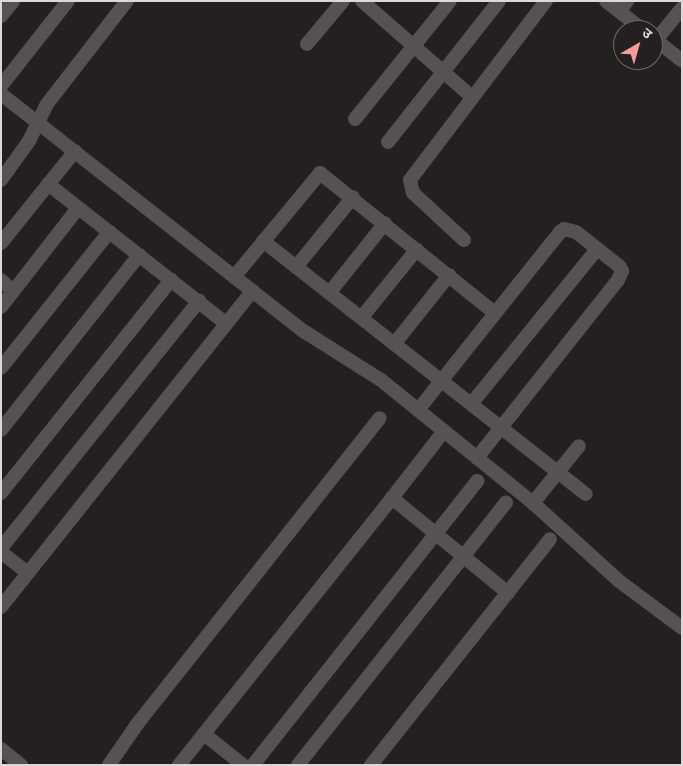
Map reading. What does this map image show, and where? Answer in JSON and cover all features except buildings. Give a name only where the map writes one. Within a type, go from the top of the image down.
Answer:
[{"type":"street","points":[[1,16],[13,1]]},
{"type":"street","points":[[68,1],[2,94],[252,291],[327,347],[381,380],[533,503],[619,581],[682,628]]},
{"type":"street","points":[[1,180],[29,141],[37,121],[61,84],[127,1]]},
{"type":"street","points":[[307,44],[343,1]]},
{"type":"street","points":[[362,1],[442,73],[472,97]]},
{"type":"street","points":[[355,119],[450,1]]},
{"type":"street","points":[[388,142],[499,1]]},
{"type":"street","points":[[464,240],[413,192],[410,180],[546,1]]},
{"type":"street","points":[[606,1],[623,6],[635,20]]},
{"type":"street","points":[[663,29],[682,8]]},
{"type":"street","points":[[663,46],[682,61]]},
{"type":"street","points":[[1,243],[75,151]]},
{"type":"street","points":[[234,277],[320,173],[353,197],[495,313]]},
{"type":"street","points":[[48,184],[225,323]]},
{"type":"street","points":[[296,267],[353,197]]},
{"type":"street","points":[[1,306],[78,208]]},
{"type":"street","points":[[330,292],[385,223]]},
{"type":"street","points":[[418,410],[564,229],[576,232],[619,266],[621,275],[477,458]]},
{"type":"street","points":[[1,368],[109,232]]},
{"type":"street","points":[[263,241],[586,494]]},
{"type":"street","points":[[362,317],[417,249]]},
{"type":"street","points":[[472,403],[597,249]]},
{"type":"street","points":[[1,430],[139,255]]},
{"type":"street","points":[[395,343],[449,275]]},
{"type":"street","points":[[1,280],[13,291]]},
{"type":"street","points":[[1,494],[171,280]]},
{"type":"street","points":[[1,607],[252,291]]},
{"type":"street","points":[[1,548],[199,301]]},
{"type":"street","points":[[109,765],[138,723],[380,418]]},
{"type":"street","points":[[179,765],[444,431]]},
{"type":"street","points":[[533,503],[579,446]]},
{"type":"street","points":[[253,765],[477,481]]},
{"type":"street","points":[[392,498],[464,555],[508,593]]},
{"type":"street","points":[[298,765],[506,503]]},
{"type":"street","points":[[371,765],[550,539]]},
{"type":"street","points":[[1,552],[28,573]]},
{"type":"street","points":[[204,734],[243,765]]},
{"type":"street","points":[[4,756],[21,765]]}]
